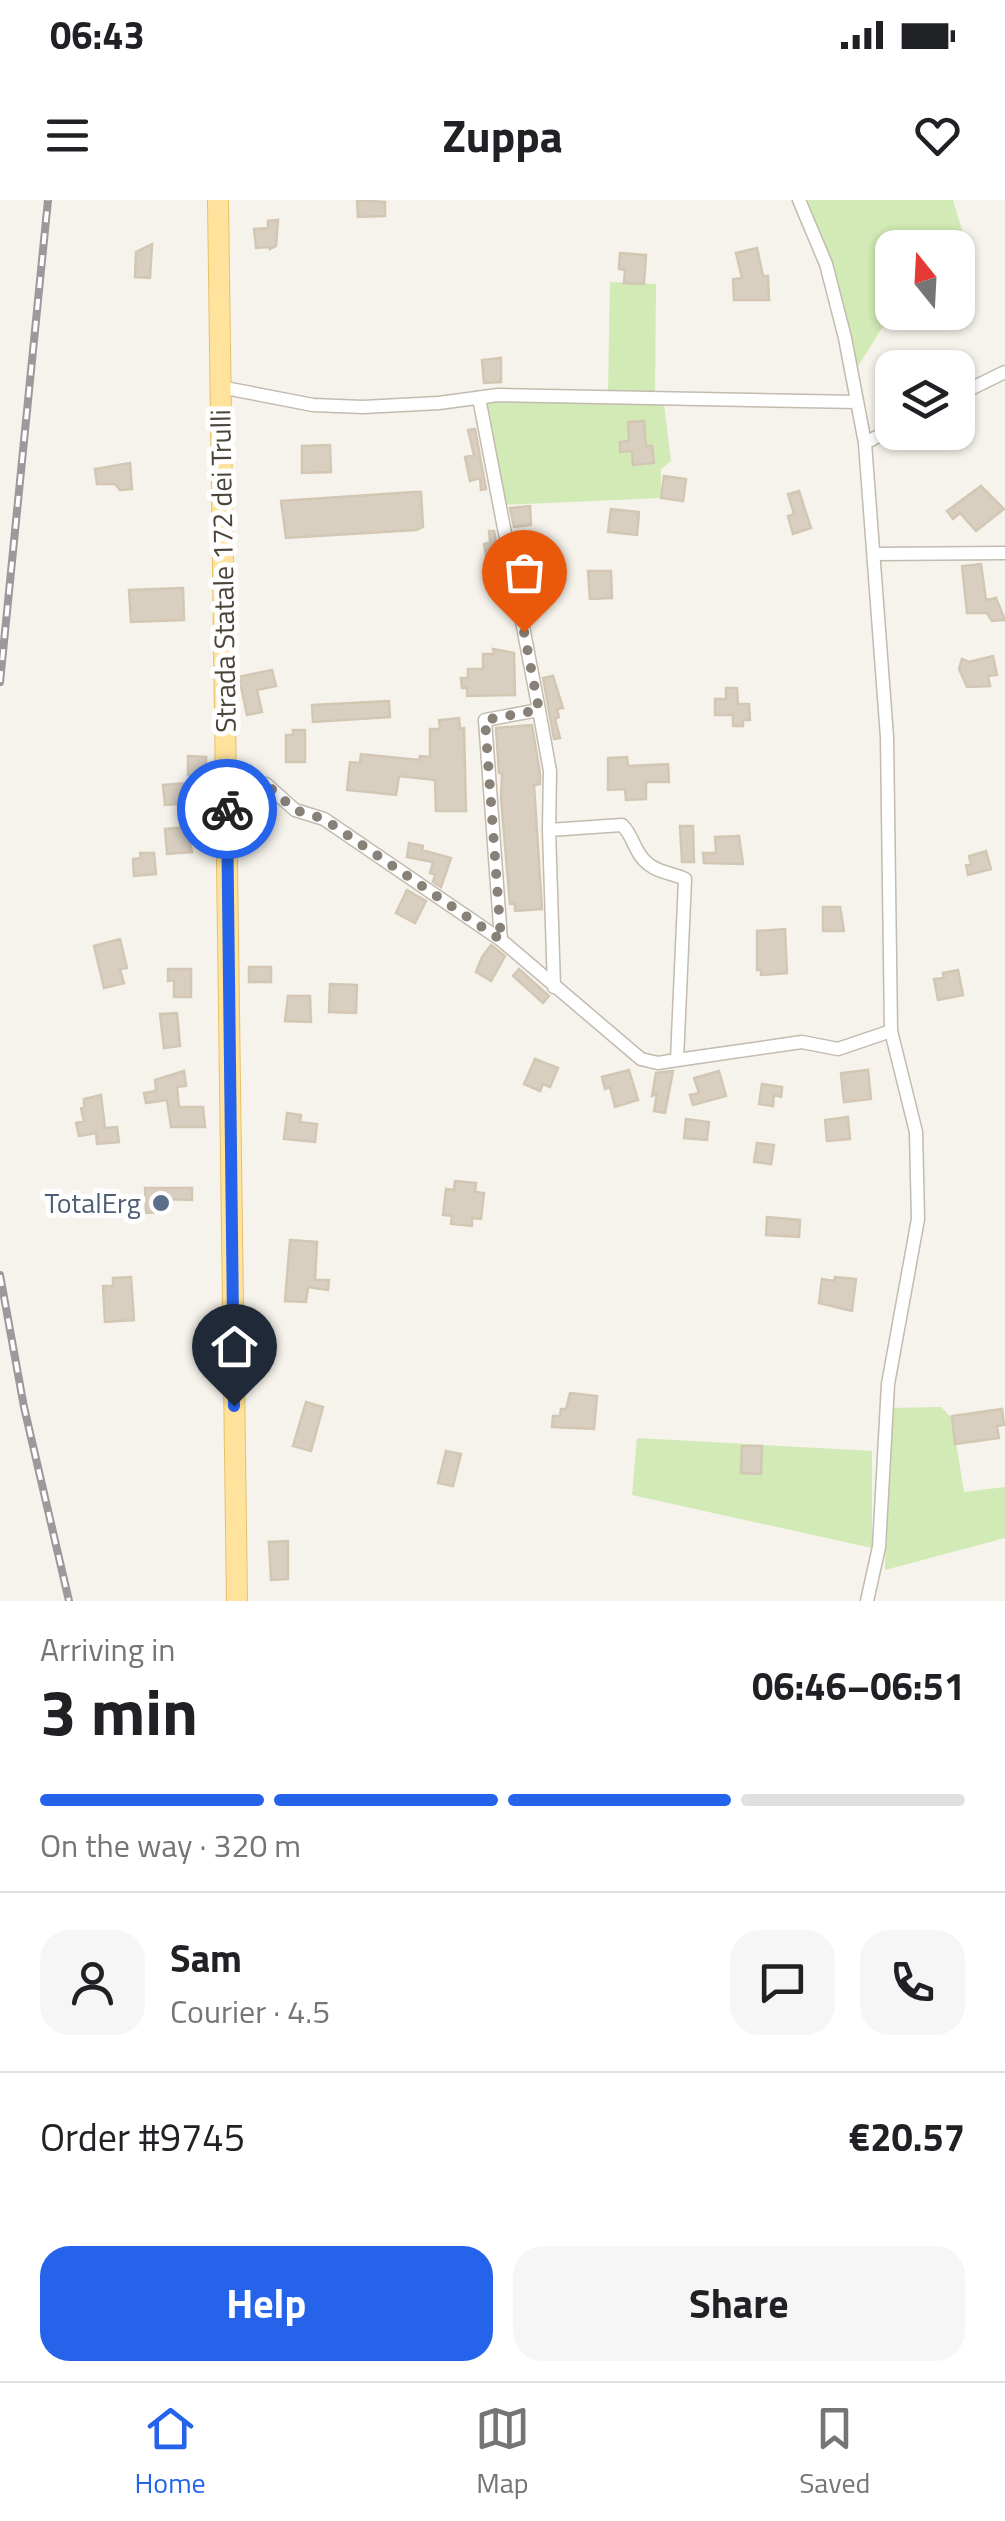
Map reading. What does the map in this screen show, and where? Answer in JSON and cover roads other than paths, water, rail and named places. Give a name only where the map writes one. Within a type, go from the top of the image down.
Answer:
[{"type":"main road","name":"Strada Statale 172 dei Trulli","points":[[218,200],[236,1601]]},
{"type":"street","points":[[800,200],[826,264],[865,443],[887,737],[891,1031],[916,1132],[918,1218],[888,1384],[879,1547],[867,1601]]},
{"type":"street","points":[[975,387],[1005,372]]},
{"type":"street","points":[[220,386],[313,405],[363,407],[498,395],[857,402]]},
{"type":"street","points":[[480,398],[550,771],[554,987]]},
{"type":"street","points":[[865,443],[875,438]]},
{"type":"street","points":[[874,554],[1005,552]]},
{"type":"street","points":[[501,940],[485,720],[539,710]]},
{"type":"street","points":[[227,784],[266,784],[295,810],[324,819],[501,940],[641,1059],[658,1063],[802,1042],[838,1049],[891,1031]]},
{"type":"street","points":[[549,830],[622,824],[645,862],[656,870],[685,879],[677,1060]]},
{"type":"railway","points":[[0,682],[48,200]]},
{"type":"railway","points":[[0,1275],[24,1407],[69,1601]]},
{"type":"place","name":"TotalErg","points":[[161,1203]]}]
